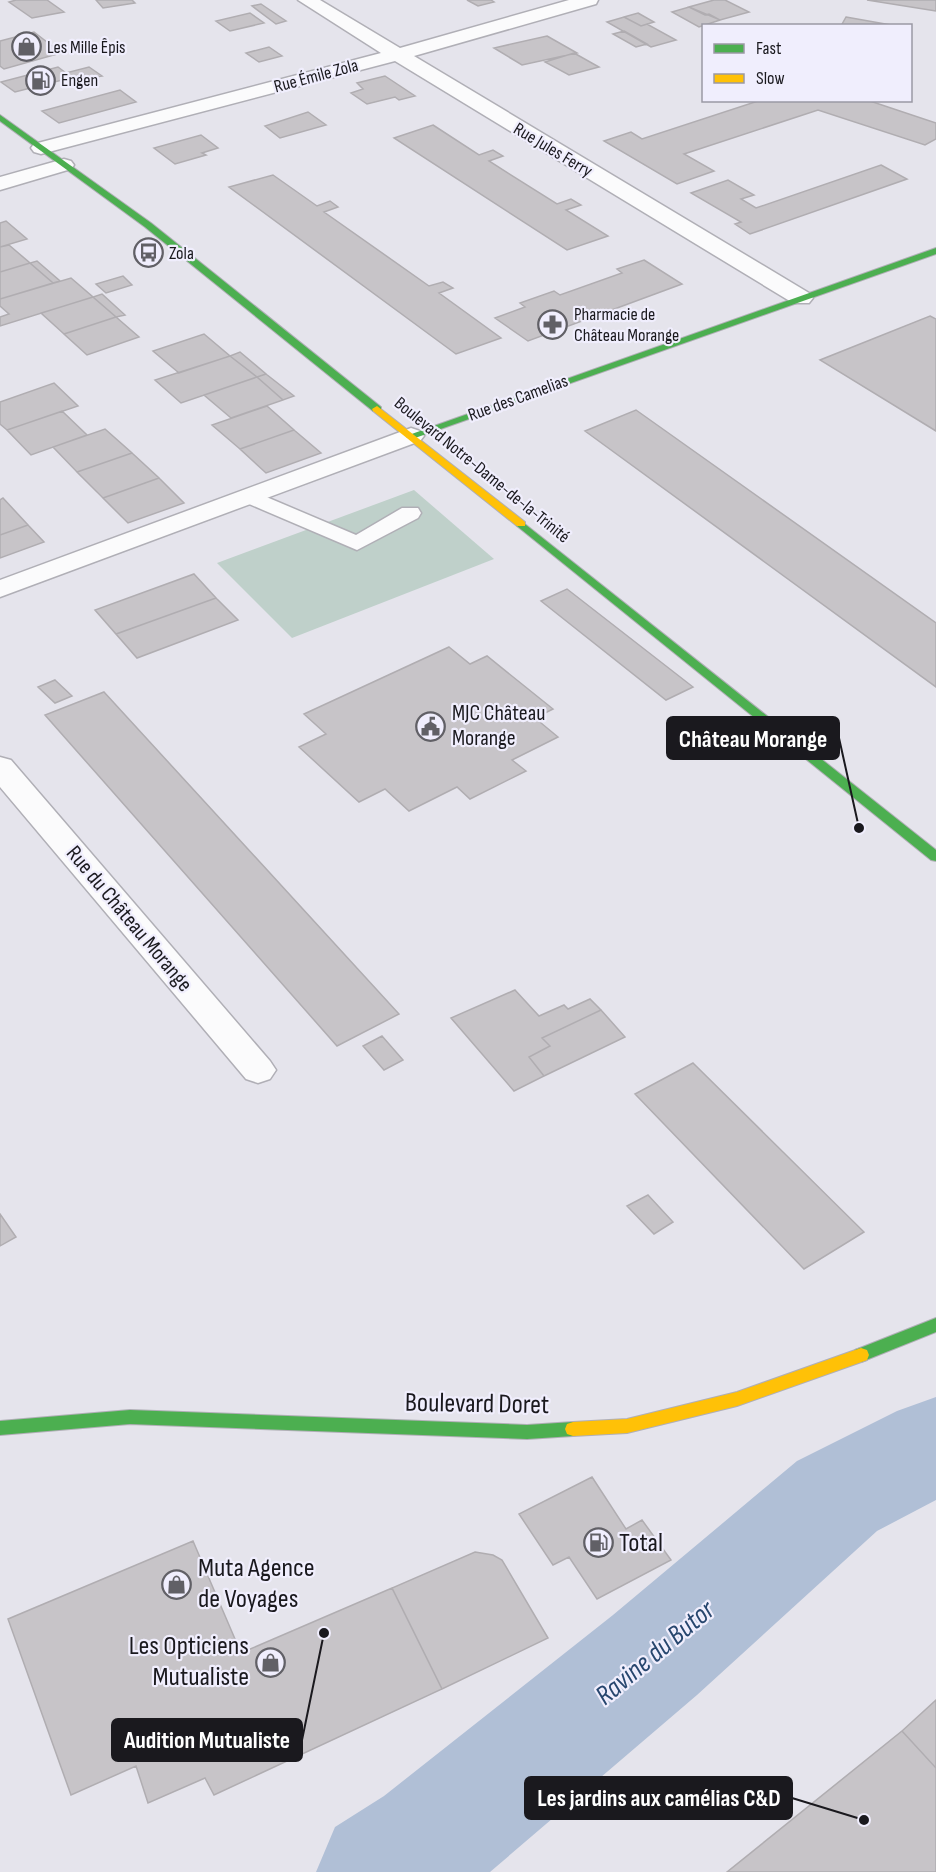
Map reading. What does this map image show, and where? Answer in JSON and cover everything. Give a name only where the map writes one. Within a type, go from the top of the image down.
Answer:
[{"type":"street","name":"Rue Jules Ferry","points":[[307,0],[801,298]]},
{"type":"street","name":"Rue Émile Zola","points":[[41,148],[396,55],[578,1]]},
{"type":"street","name":"Boulevard Notre-Dame-de-la-Trinité","points":[[0,117],[148,225],[936,857]]},
{"type":"street","points":[[0,183],[64,165]]},
{"type":"street","name":"Rue des Camelias","points":[[0,589],[411,436],[936,251]]},
{"type":"street","name":"Rue du Château Morange","points":[[0,767],[258,1071]]},
{"type":"street","name":"Boulevard Doret","points":[[0,1428],[130,1417],[527,1432],[627,1426],[737,1399],[841,1363],[936,1325]]},
{"type":"lane","points":[[250,496],[357,543],[410,513]]},
{"type":"shaded area","points":[[414,490],[494,559],[292,638],[217,563]]},
{"type":"building","points":[[47,0],[64,12],[32,18],[9,2]]},
{"type":"building","points":[[96,0],[132,0],[135,3],[103,8]]},
{"type":"building","points":[[467,0],[491,0],[494,2],[478,6]]},
{"type":"building","points":[[714,0],[725,0],[749,12],[720,20],[689,7]]},
{"type":"building","points":[[867,0],[936,0],[936,11]]},
{"type":"building","points":[[261,4],[286,21],[276,24],[252,6]]},
{"type":"building","points":[[689,7],[720,20],[702,24],[699,27],[672,12]]},
{"type":"building","points":[[250,13],[264,23],[230,31],[216,21]]},
{"type":"building","points":[[638,13],[654,22],[641,26],[624,17]]},
{"type":"building","points":[[624,17],[641,26],[647,24],[676,40],[651,47],[607,22]]},
{"type":"building","points":[[846,17],[885,24],[842,24]]},
{"type":"building","points":[[624,31],[647,44],[636,47],[613,34]]},
{"type":"building","name":"Les Mille Êpis","points":[[34,32],[61,53],[4,69],[0,66],[0,41]]},
{"type":"building","points":[[547,36],[577,53],[522,65],[494,48]]},
{"type":"building","points":[[269,47],[282,56],[259,62],[246,53]]},
{"type":"building","points":[[574,53],[599,67],[569,75],[545,62]]},
{"type":"building","points":[[58,67],[66,73],[89,67],[102,76],[83,79],[74,77],[15,92],[1,82]]},
{"type":"building","points":[[385,76],[415,96],[399,100],[395,97],[367,104],[351,93],[363,89],[357,83]]},
{"type":"building","points":[[120,90],[136,102],[59,123],[42,111]]},
{"type":"building","points":[[755,102],[873,102],[936,123],[936,139],[925,145],[818,110],[684,154],[714,171],[677,184],[604,141],[631,132],[642,139]]},
{"type":"building","points":[[308,112],[326,125],[280,138],[265,126]]},
{"type":"building","points":[[433,125],[479,155],[493,150],[503,156],[489,161],[557,204],[571,199],[581,205],[566,210],[608,236],[567,250],[394,138]]},
{"type":"building","points":[[201,135],[218,148],[202,153],[206,155],[175,164],[154,148]]},
{"type":"building","points":[[881,165],[907,179],[750,234],[735,224],[741,222],[691,193],[728,180],[754,195],[741,199],[756,208]]},
{"type":"building","points":[[273,175],[317,206],[330,201],[338,207],[324,212],[429,286],[443,282],[453,288],[439,293],[501,338],[456,354],[229,187]]},
{"type":"building","points":[[6,221],[27,239],[0,247],[0,223]]},
{"type":"building","points":[[9,245],[30,263],[0,272],[0,247]]},
{"type":"building","points":[[644,260],[682,284],[528,341],[495,318],[525,307],[520,303],[554,291],[560,295],[622,273],[617,269]]},
{"type":"building","points":[[37,261],[60,281],[53,283],[30,263]]},
{"type":"building","points":[[30,263],[53,283],[0,299],[0,272]]},
{"type":"building","points":[[123,276],[132,285],[106,293],[96,284]]},
{"type":"building","points":[[71,278],[93,297],[0,326],[0,317],[9,314],[0,306],[0,299]]},
{"type":"building","points":[[102,294],[125,315],[116,317],[93,297]]},
{"type":"building","points":[[93,297],[116,317],[64,334],[41,313]]},
{"type":"building","points":[[930,316],[936,319],[936,431],[820,360]]},
{"type":"building","points":[[116,317],[139,337],[87,355],[64,334]]},
{"type":"building","points":[[204,334],[230,356],[179,373],[153,351]]},
{"type":"building","points":[[240,352],[266,374],[257,377],[230,356]]},
{"type":"building","points":[[230,356],[257,377],[181,403],[155,380]]},
{"type":"building","points":[[266,374],[294,396],[283,400],[257,377]]},
{"type":"building","points":[[257,377],[283,400],[231,418],[204,395]]},
{"type":"building","points":[[54,383],[78,406],[7,430],[0,424],[0,402]]},
{"type":"building","points":[[267,406],[294,430],[240,449],[212,425]]},
{"type":"building","points":[[636,410],[936,623],[936,687],[585,431]]},
{"type":"building","points":[[62,411],[87,435],[31,455],[7,430]]},
{"type":"building","points":[[105,429],[132,453],[77,472],[53,447]]},
{"type":"building","points":[[294,430],[321,453],[266,473],[240,449]]},
{"type":"building","points":[[132,453],[159,478],[103,498],[77,472]]},
{"type":"building","points":[[159,478],[184,503],[128,523],[103,498]]},
{"type":"building","points":[[3,498],[28,525],[0,535],[0,500]]},
{"type":"building","points":[[28,525],[44,542],[0,558],[0,535]]},
{"type":"building","points":[[194,574],[216,598],[116,634],[95,610]]},
{"type":"building","points":[[567,589],[693,687],[666,700],[541,601]]},
{"type":"building","points":[[216,598],[238,620],[137,658],[116,634]]},
{"type":"building","name":"MJC Château Morange","points":[[449,647],[470,664],[487,656],[553,709],[535,718],[558,737],[512,760],[526,771],[470,799],[457,787],[409,811],[385,789],[359,802],[299,747],[326,734],[304,714]]},
{"type":"building","points":[[55,680],[72,696],[55,703],[38,687]]},
{"type":"building","points":[[104,692],[399,1014],[337,1046],[45,715]]},
{"type":"building","points":[[515,990],[539,1016],[564,1005],[568,1009],[590,999],[601,1010],[542,1038],[550,1046],[529,1057],[544,1076],[514,1091],[451,1018]]},
{"type":"building","points":[[601,1010],[625,1037],[544,1076],[529,1057],[550,1046],[542,1038]]},
{"type":"building","points":[[382,1036],[403,1060],[384,1070],[363,1046]]},
{"type":"building","points":[[693,1063],[864,1232],[804,1269],[635,1094]]},
{"type":"building","points":[[648,1195],[673,1222],[654,1234],[627,1206]]},
{"type":"building","points":[[0,1214],[16,1237],[0,1246]]},
{"type":"building","name":"Total","points":[[592,1477],[626,1529],[642,1520],[671,1560],[597,1599],[569,1557],[553,1565],[519,1514]]},
{"type":"building","points":[[193,1541],[241,1653],[392,1588],[442,1689],[214,1795],[205,1778],[148,1803],[136,1766],[71,1795],[8,1619]]},
{"type":"building","points":[[475,1552],[493,1555],[502,1560],[548,1638],[442,1689],[392,1588]]},
{"type":"building","points":[[936,1700],[936,1768],[902,1731]]},
{"type":"building","points":[[902,1731],[936,1768],[936,1872],[727,1872]]},
{"type":"waterway","name":"Ravine du Butor","points":[[380,1872],[429,1841],[655,1655],[837,1496],[936,1445]]},
{"type":"traffic: fast","points":[[0,117],[148,225],[377,409]]},
{"type":"traffic: fast","points":[[411,436],[936,251]]},
{"type":"traffic: fast","points":[[521,524],[936,857]]},
{"type":"traffic: fast","points":[[861,1355],[936,1325]]},
{"type":"traffic: fast","points":[[0,1428],[130,1417],[527,1432],[573,1429]]},
{"type":"traffic: slow","points":[[377,409],[521,524]]},
{"type":"traffic: slow","points":[[573,1429],[627,1426],[737,1399],[861,1355]]},
{"type":"place","name":"Les Mille Êpis","points":[[26,47]]},
{"type":"place","name":"Engen","points":[[40,80]]},
{"type":"place","name":"Zola","points":[[148,253]]},
{"type":"place","name":"Pharmacie de Château Morange","points":[[553,324]]},
{"type":"place","name":"MJC Château Morange","points":[[431,726]]},
{"type":"place","name":"Château Morange","points":[[859,828]]},
{"type":"place","name":"Total","points":[[598,1543]]},
{"type":"place","name":"Muta Agence de Voyages","points":[[177,1584]]},
{"type":"place","name":"Audition Mutualiste","points":[[324,1633]]},
{"type":"place","name":"Les Opticiens Mutualiste","points":[[270,1662]]},
{"type":"place","name":"Les jardins aux camélias C&D","points":[[864,1820]]}]
